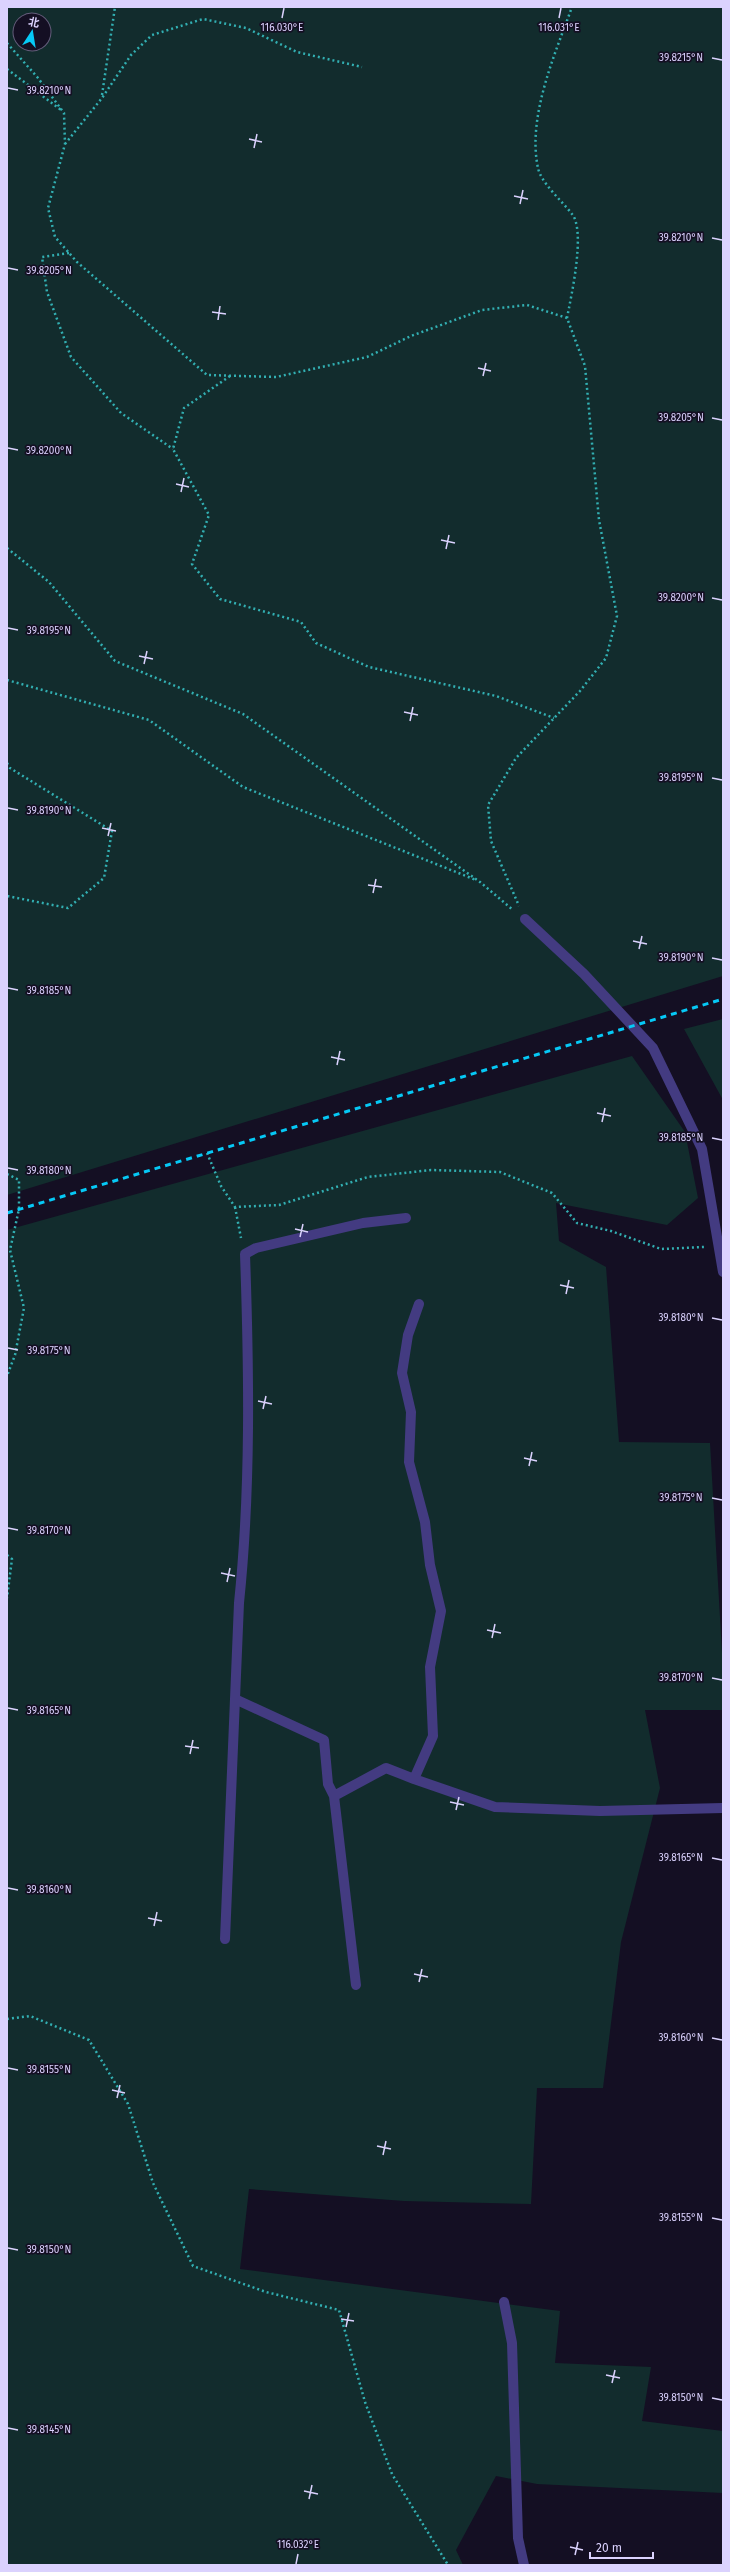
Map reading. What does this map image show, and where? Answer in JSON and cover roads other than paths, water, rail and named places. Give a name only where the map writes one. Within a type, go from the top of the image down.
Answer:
[{"type":"street","points":[[525,919],[584,974],[653,1048],[702,1149],[721,1247],[723,1272]]},
{"type":"street","points":[[225,1939],[235,1699],[245,1527],[248,1348],[245,1254],[256,1248],[363,1223],[406,1218]]},
{"type":"street","points":[[414,1779],[433,1736],[430,1667],[441,1611],[430,1565],[425,1522],[409,1462],[411,1412],[402,1373],[408,1335],[418,1304]]},
{"type":"street","points":[[235,1699],[324,1740],[328,1784],[334,1796],[356,1985]]},
{"type":"street","points":[[334,1796],[386,1768],[495,1807],[600,1811],[723,1808]]},
{"type":"street","points":[[504,2302],[512,2344],[518,2538],[524,2565]]},
{"type":"railway","points":[[7,1213],[723,999]]}]
